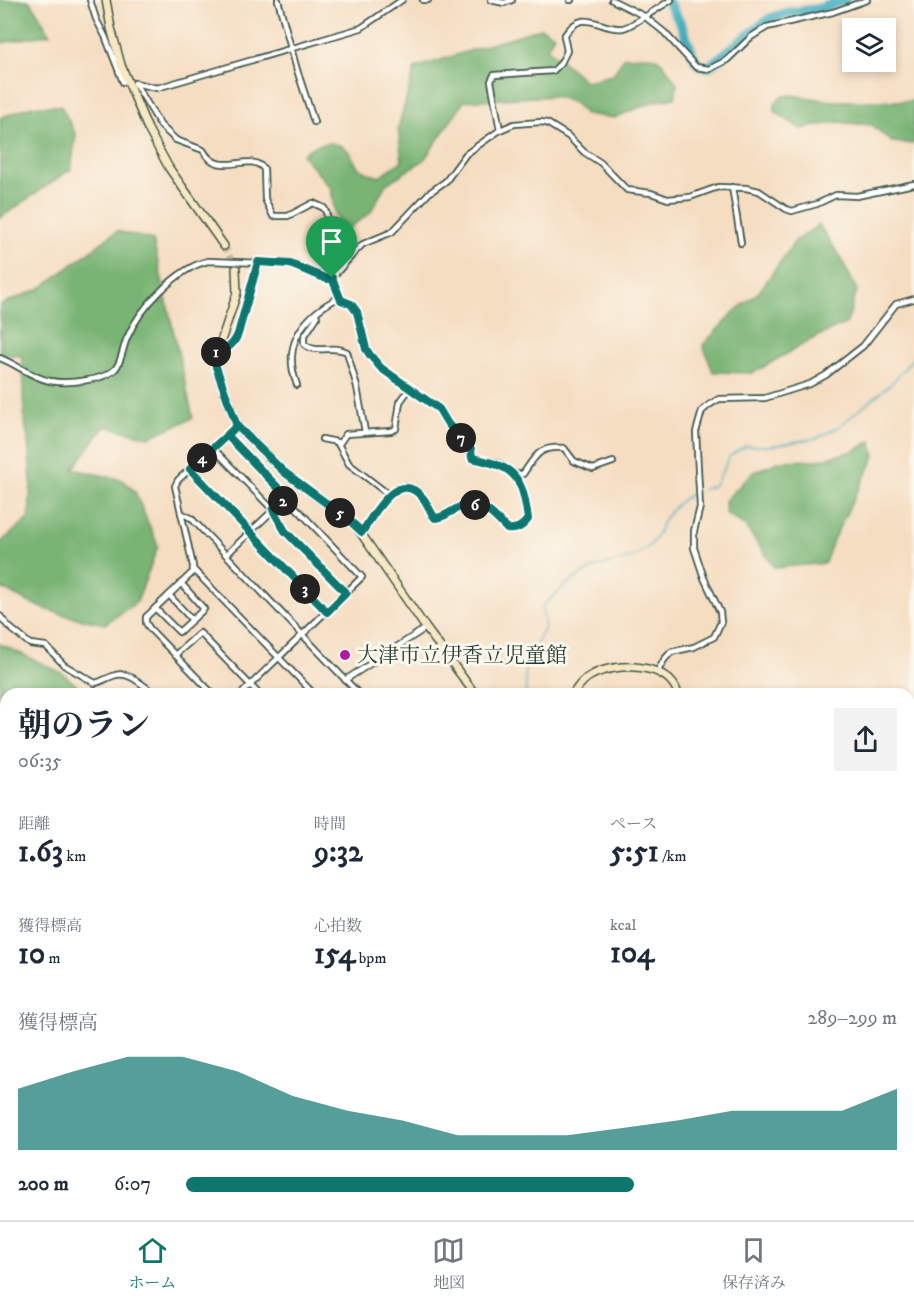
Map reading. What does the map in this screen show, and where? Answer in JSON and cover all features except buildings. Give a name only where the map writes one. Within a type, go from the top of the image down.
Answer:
[{"type":"street","points":[[90,0],[96,19],[129,83],[161,126],[176,140],[203,150],[213,163],[254,162],[261,165],[264,169],[265,199],[273,216],[288,216],[313,203],[321,205],[327,211],[320,252],[341,300],[351,304],[357,312],[366,349],[381,368],[439,409],[448,424],[471,449],[472,458],[498,463],[515,474],[524,474],[537,454],[549,447],[564,448],[574,461],[593,470],[613,462]]},
{"type":"street","points":[[106,0],[116,46],[148,129],[161,154],[224,246]]},
{"type":"street","points":[[278,0],[314,122]]},
{"type":"street","points":[[129,83],[157,88],[291,50],[361,28],[402,0]]},
{"type":"street","points":[[491,0],[504,3],[512,0]]},
{"type":"street","points":[[612,0],[644,16],[664,32],[696,67],[709,69],[719,66],[751,37],[767,27],[833,12],[867,0]]},
{"type":"street","points":[[500,130],[491,81],[495,75],[553,71],[561,63],[567,51],[564,36],[569,28],[579,22],[596,21],[624,28],[671,0]]},
{"type":"street","points":[[0,358],[12,363],[27,374],[48,381],[74,382],[111,372],[117,366],[127,338],[138,318],[169,284],[197,263],[208,261],[290,264],[327,279],[332,278],[363,244],[392,232],[429,193],[446,181],[466,154],[500,130],[514,124],[541,122],[555,127],[577,143],[584,152],[601,163],[627,190],[677,199],[718,187],[732,187],[759,191],[792,211],[817,204],[836,195],[857,196],[914,184]]},
{"type":"street","points":[[732,187],[741,243]]},
{"type":"street","points":[[216,352],[234,344],[258,262]]},
{"type":"street","points":[[236,269],[237,293],[216,352],[216,367],[237,426],[284,472],[362,532],[426,628],[471,688]]},
{"type":"street","points":[[297,385],[292,374],[292,351],[295,338],[300,328],[328,303],[340,297]]},
{"type":"street","points":[[659,669],[671,652],[694,647],[714,637],[720,622],[720,612],[704,578],[694,548],[694,531],[700,507],[696,432],[702,411],[719,399],[765,398],[810,384],[826,375],[863,346],[896,304],[914,299]]},
{"type":"street","points":[[316,314],[317,317],[304,338],[304,344],[314,349],[342,349],[347,352],[357,387],[365,432]]},
{"type":"street","points":[[339,444],[346,434],[396,429],[400,402],[411,388]]},
{"type":"street","points":[[237,426],[178,480],[175,486],[193,569],[308,688]]},
{"type":"street","points":[[227,435],[362,577],[248,688]]},
{"type":"street","points":[[322,439],[339,444],[349,464],[388,494]]},
{"type":"street","points":[[213,448],[273,510],[285,531],[346,593]]},
{"type":"street","points":[[190,469],[327,612]]},
{"type":"street","points":[[362,532],[388,494],[405,488],[414,490],[423,497],[435,518],[441,518],[459,507],[471,504],[482,506],[493,513],[507,529],[514,530],[528,519],[522,491],[515,474]]},
{"type":"street","points":[[226,555],[287,497]]},
{"type":"street","points":[[181,513],[191,518],[353,688]]},
{"type":"street","points":[[193,569],[193,572],[146,617],[146,622],[207,688]]},
{"type":"street","points":[[155,608],[179,632],[204,609],[181,584]]},
{"type":"street","points":[[169,595],[192,620]]},
{"type":"street","points":[[0,616],[8,626],[30,644],[46,646],[64,665],[86,680],[95,684],[115,674],[124,674],[147,688]]},
{"type":"street","points":[[345,680],[426,628]]},
{"type":"street","points":[[175,656],[200,633],[252,688]]},
{"type":"street","points":[[577,688],[581,682],[598,672],[636,668],[647,668],[664,675],[675,688]]},
{"type":"green space","points":[[0,0],[28,0],[50,34],[0,43]]},
{"type":"green space","points":[[541,28],[554,35],[547,48],[585,81],[613,75],[624,57],[651,56],[656,58],[661,61],[677,84],[675,98],[655,101],[614,118],[585,114],[574,103],[555,96],[464,101],[424,160],[386,184],[370,213],[345,231],[335,214],[331,188],[302,155],[312,147],[319,145],[339,145],[350,153],[359,168],[378,177],[402,161],[398,128],[415,68]]},
{"type":"green space","points":[[792,95],[831,101],[914,101],[914,144],[892,142],[872,125],[837,122],[801,129],[774,111],[775,104],[780,97]]},
{"type":"green space","points":[[31,106],[61,106],[76,135],[71,169],[0,218],[0,118]]},
{"type":"green space","points":[[819,225],[839,255],[857,290],[847,323],[814,338],[753,373],[713,372],[703,345],[735,311],[759,292],[796,240]]},
{"type":"green space","points":[[117,231],[153,240],[193,418],[149,437],[105,426],[73,469],[123,480],[135,492],[158,546],[137,602],[105,624],[51,611],[0,587],[0,543],[29,518],[31,482],[24,418],[22,356],[0,354],[0,305],[41,288]]},
{"type":"green space","points":[[871,441],[875,456],[833,540],[825,563],[775,568],[745,526],[726,513],[725,501],[752,473],[780,461],[818,460],[854,451]]},
{"type":"green space","points":[[0,644],[62,673],[80,688],[0,688]]},
{"type":"waterway","points":[[667,0],[681,24],[696,62],[708,67],[769,19],[786,13],[818,9],[845,0]]},
{"type":"waterway","points":[[702,490],[715,485],[730,456],[746,446],[769,446],[817,438],[837,428],[892,383],[914,357]]},
{"type":"waterway","points":[[526,688],[525,667],[545,628],[542,607],[566,585],[587,571],[628,559],[646,549],[654,540],[669,513],[682,500],[697,491]]},
{"type":"tunnel","points":[[224,246],[236,269]]},
{"type":"place","name":"大津市立伊香立児童館","points":[[345,655]]},
{"type":"route","points":[[332,278],[327,279],[290,264],[258,262],[234,344],[216,352],[215,359],[237,426],[227,435],[237,444],[287,497],[273,510],[285,531],[346,593],[327,612],[190,469],[237,426],[284,472],[362,532],[388,494],[405,488],[414,490],[423,497],[435,518],[441,518],[459,507],[471,504],[482,506],[493,513],[507,529],[514,530],[528,519],[522,491],[515,474],[498,463],[472,458],[471,449],[448,424],[439,409],[381,368],[370,355],[366,349],[357,312],[351,304],[341,300],[332,278]]}]
